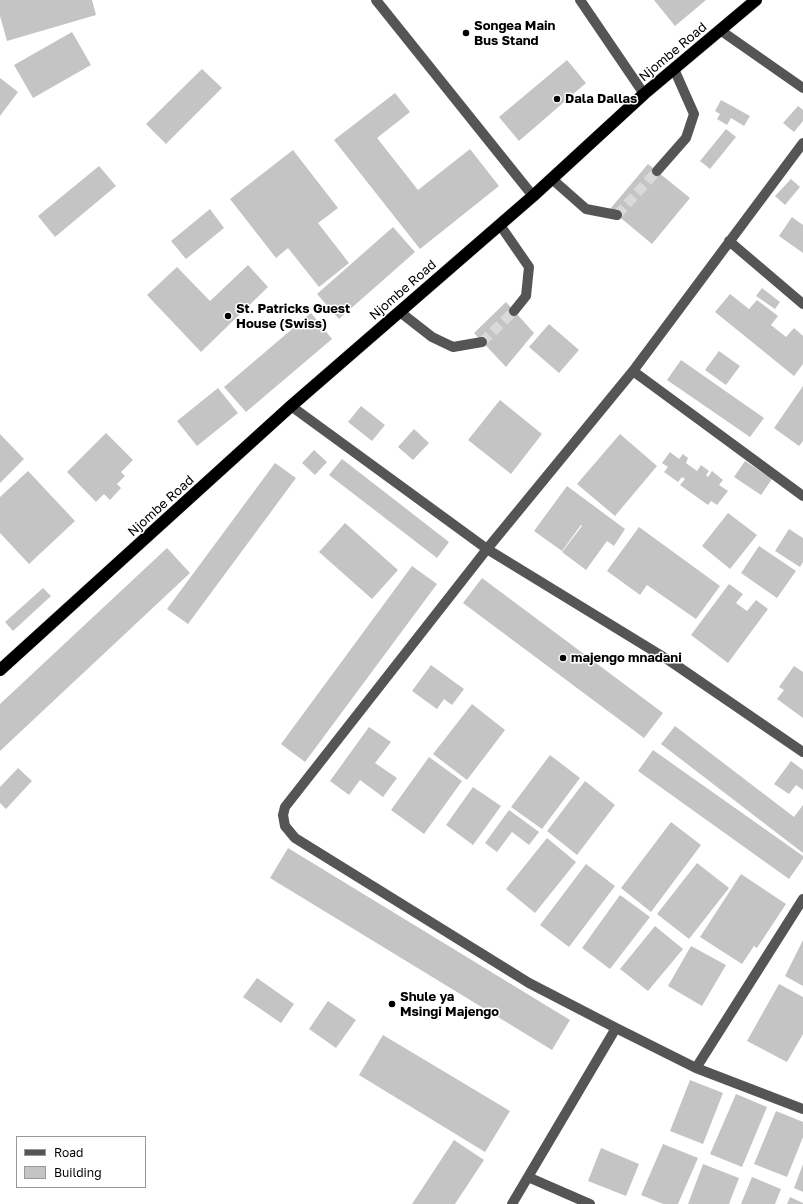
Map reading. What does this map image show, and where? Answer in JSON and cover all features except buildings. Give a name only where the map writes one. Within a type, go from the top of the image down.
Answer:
[{"type":"highway","name":"Njombe Road","points":[[0,670],[291,406],[533,196],[644,94],[756,0]]},
{"type":"street","points":[[376,0],[533,196]]},
{"type":"street","points":[[580,0],[644,94]]},
{"type":"street","points":[[720,30],[803,88]]},
{"type":"street","points":[[657,172],[686,138],[694,114],[674,69]]},
{"type":"street","points":[[803,143],[632,371],[487,549],[285,807],[282,815],[285,826],[296,838],[529,983],[696,1068],[803,1109]]},
{"type":"street","points":[[552,179],[586,208],[616,215]]},
{"type":"street","points":[[500,225],[529,267],[526,296],[514,311]]},
{"type":"street","points":[[729,241],[803,304]]},
{"type":"street","points":[[400,312],[432,337],[453,346],[482,342]]},
{"type":"street","points":[[632,371],[803,496]]},
{"type":"street","points":[[291,406],[487,549],[670,661],[803,752]]},
{"type":"street","points":[[696,1068],[803,899]]},
{"type":"street","points":[[512,1204],[616,1028]]},
{"type":"street","points":[[528,1178],[590,1204]]},
{"type":"tunnel","points":[[617,215],[657,171]]},
{"type":"tunnel","points":[[482,342],[514,311]]},
{"type":"place","name":"Songea Main Bus Stand","points":[[466,33]]},
{"type":"place","name":"Dala Dallas","points":[[557,99]]},
{"type":"place","name":"St. Patricks Guest House (Swiss)","points":[[228,316]]},
{"type":"place","name":"majengo mnadani","points":[[563,658]]},
{"type":"place","name":"Shule ya Msingi Majengo","points":[[392,1004]]}]
